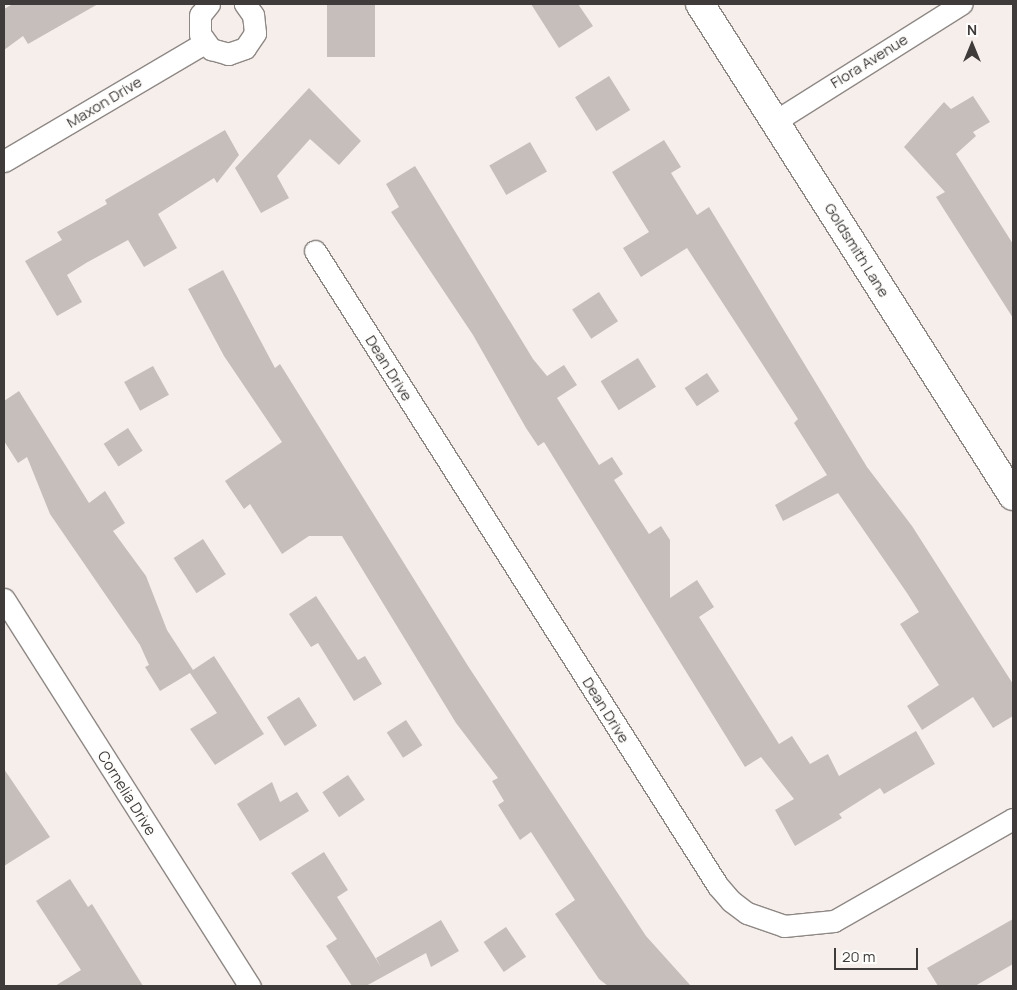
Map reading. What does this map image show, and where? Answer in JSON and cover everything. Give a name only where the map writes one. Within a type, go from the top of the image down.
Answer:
[{"type":"street","points":[[209,4],[198,25],[204,43],[228,54],[245,48],[256,23],[245,4]]},
{"type":"street","name":"Goldsmith Lane","points":[[700,4],[777,120],[1013,496]]},
{"type":"street","name":"Flora Avenue","points":[[777,120],[961,4]]},
{"type":"street","name":"Maxon Drive","points":[[4,161],[204,43]]},
{"type":"street","name":"Dean Drive","points":[[314,250],[712,878],[731,901],[756,917],[784,926],[834,922],[1013,819]]},
{"type":"street","name":"Cornelia Drive","points":[[4,599],[250,986]]},
{"type":"building","points":[[13,4],[98,4],[28,44],[23,36],[4,50],[4,9]]},
{"type":"building","points":[[327,4],[375,4],[375,57],[327,57]]},
{"type":"building","points":[[531,4],[578,4],[593,26],[559,48]]},
{"type":"building","points":[[609,76],[630,110],[596,131],[575,97]]},
{"type":"building","points":[[309,88],[361,141],[339,165],[310,139],[277,176],[289,198],[261,213],[235,168]]},
{"type":"building","points":[[973,96],[990,122],[973,132],[976,136],[956,154],[1013,244],[1013,318],[936,197],[945,192],[904,147],[944,102],[951,109]]},
{"type":"building","points":[[225,130],[239,155],[217,183],[214,178],[158,214],[177,248],[144,267],[128,240],[86,263],[67,275],[82,302],[57,316],[25,261],[62,240],[57,232],[107,204],[105,200]]},
{"type":"building","points":[[664,140],[681,167],[671,173],[697,215],[709,207],[867,467],[912,526],[1013,684],[1013,716],[993,728],[973,697],[922,730],[907,706],[939,685],[900,624],[919,612],[838,493],[783,521],[775,505],[827,475],[794,423],[798,419],[687,248],[641,277],[623,248],[649,232],[612,172]]},
{"type":"building","points":[[530,142],[547,171],[506,195],[489,166]]},
{"type":"building","points":[[415,166],[533,359],[547,376],[564,365],[577,385],[557,398],[599,465],[612,457],[623,474],[614,480],[649,534],[661,526],[670,540],[670,598],[697,580],[714,607],[699,617],[779,744],[792,736],[810,764],[828,754],[839,776],[916,731],[935,764],[884,794],[880,788],[839,814],[842,818],[795,846],[775,810],[794,799],[761,757],[745,767],[544,442],[538,446],[526,428],[473,335],[391,212],[399,207],[386,184]]},
{"type":"building","points":[[223,270],[275,368],[280,364],[468,666],[646,936],[691,986],[608,986],[599,979],[555,914],[575,900],[531,832],[520,840],[498,805],[504,801],[492,781],[498,778],[456,723],[342,536],[309,536],[282,554],[250,504],[244,509],[225,481],[282,442],[224,356],[188,289]]},
{"type":"building","points":[[599,292],[618,321],[591,339],[572,309]]},
{"type":"building","points":[[638,358],[656,387],[619,410],[601,381]]},
{"type":"building","points":[[153,366],[169,395],[140,411],[124,382]]},
{"type":"building","points":[[707,373],[719,391],[697,406],[685,388]]},
{"type":"building","points":[[19,391],[89,503],[105,491],[125,523],[113,531],[146,576],[167,630],[193,670],[214,656],[264,734],[215,765],[190,729],[217,713],[190,673],[160,691],[145,667],[149,665],[140,645],[50,514],[27,457],[18,463],[4,441],[4,401]]},
{"type":"building","points":[[128,428],[143,451],[118,466],[104,444]]},
{"type":"building","points":[[203,539],[226,574],[197,593],[174,558]]},
{"type":"building","points":[[316,596],[358,660],[365,656],[382,684],[354,701],[318,643],[311,647],[289,614]]},
{"type":"building","points":[[299,697],[317,726],[285,746],[267,717]]},
{"type":"building","points":[[406,720],[422,745],[403,758],[387,733]]},
{"type":"building","points":[[4,769],[50,837],[4,866]]},
{"type":"building","points":[[348,775],[365,800],[339,817],[322,792]]},
{"type":"building","points":[[272,782],[280,802],[297,792],[309,811],[260,841],[237,804]]},
{"type":"building","points":[[324,852],[348,890],[337,897],[381,967],[376,958],[441,920],[459,951],[431,967],[426,953],[366,986],[352,986],[326,946],[337,939],[291,873]]},
{"type":"building","points":[[70,879],[88,907],[92,904],[143,986],[55,986],[81,970],[36,901]]},
{"type":"building","points":[[1013,919],[1013,964],[975,986],[938,986],[927,968]]},
{"type":"building","points":[[506,927],[526,957],[504,972],[484,942]]}]
